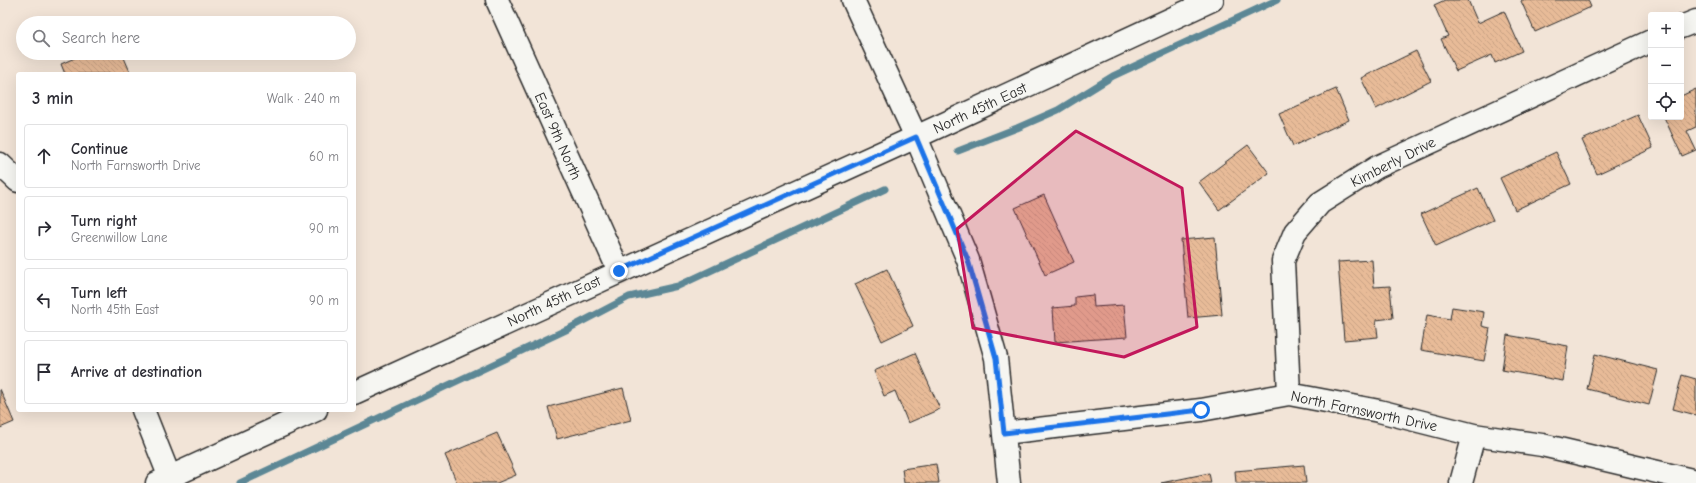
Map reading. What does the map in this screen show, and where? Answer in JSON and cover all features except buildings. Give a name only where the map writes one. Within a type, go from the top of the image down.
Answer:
[{"type":"street","name":"East 9th North","points":[[497,0],[619,271]]},
{"type":"street","points":[[853,0],[916,137],[968,260],[996,358],[1009,483]]},
{"type":"street","name":"North 45th East","points":[[356,392],[916,137],[1212,0]]},
{"type":"street","points":[[1684,27],[1696,21]]},
{"type":"street","name":"Kimberly Drive","points":[[1289,394],[1283,261],[1296,232],[1320,203],[1377,166],[1648,41]]},
{"type":"street","points":[[0,164],[16,179]]},
{"type":"street","name":"North Farnsworth Drive","points":[[1004,433],[1201,410],[1289,394],[1379,411],[1474,435],[1542,445],[1696,481]]},
{"type":"street","points":[[145,412],[166,481],[312,412]]},
{"type":"street","points":[[1461,483],[1474,435]]},
{"type":"highlighted area","points":[[1076,131],[1182,188],[1197,327],[1124,357],[973,328],[957,229]]},
{"type":"waterway","points":[[958,151],[1058,110],[1113,76],[1277,0]]},
{"type":"waterway","points":[[240,483],[568,329],[629,297],[678,286],[885,189]]},
{"type":"route","points":[[619,271],[916,137],[968,260],[996,358],[1004,433],[1201,410]]}]
